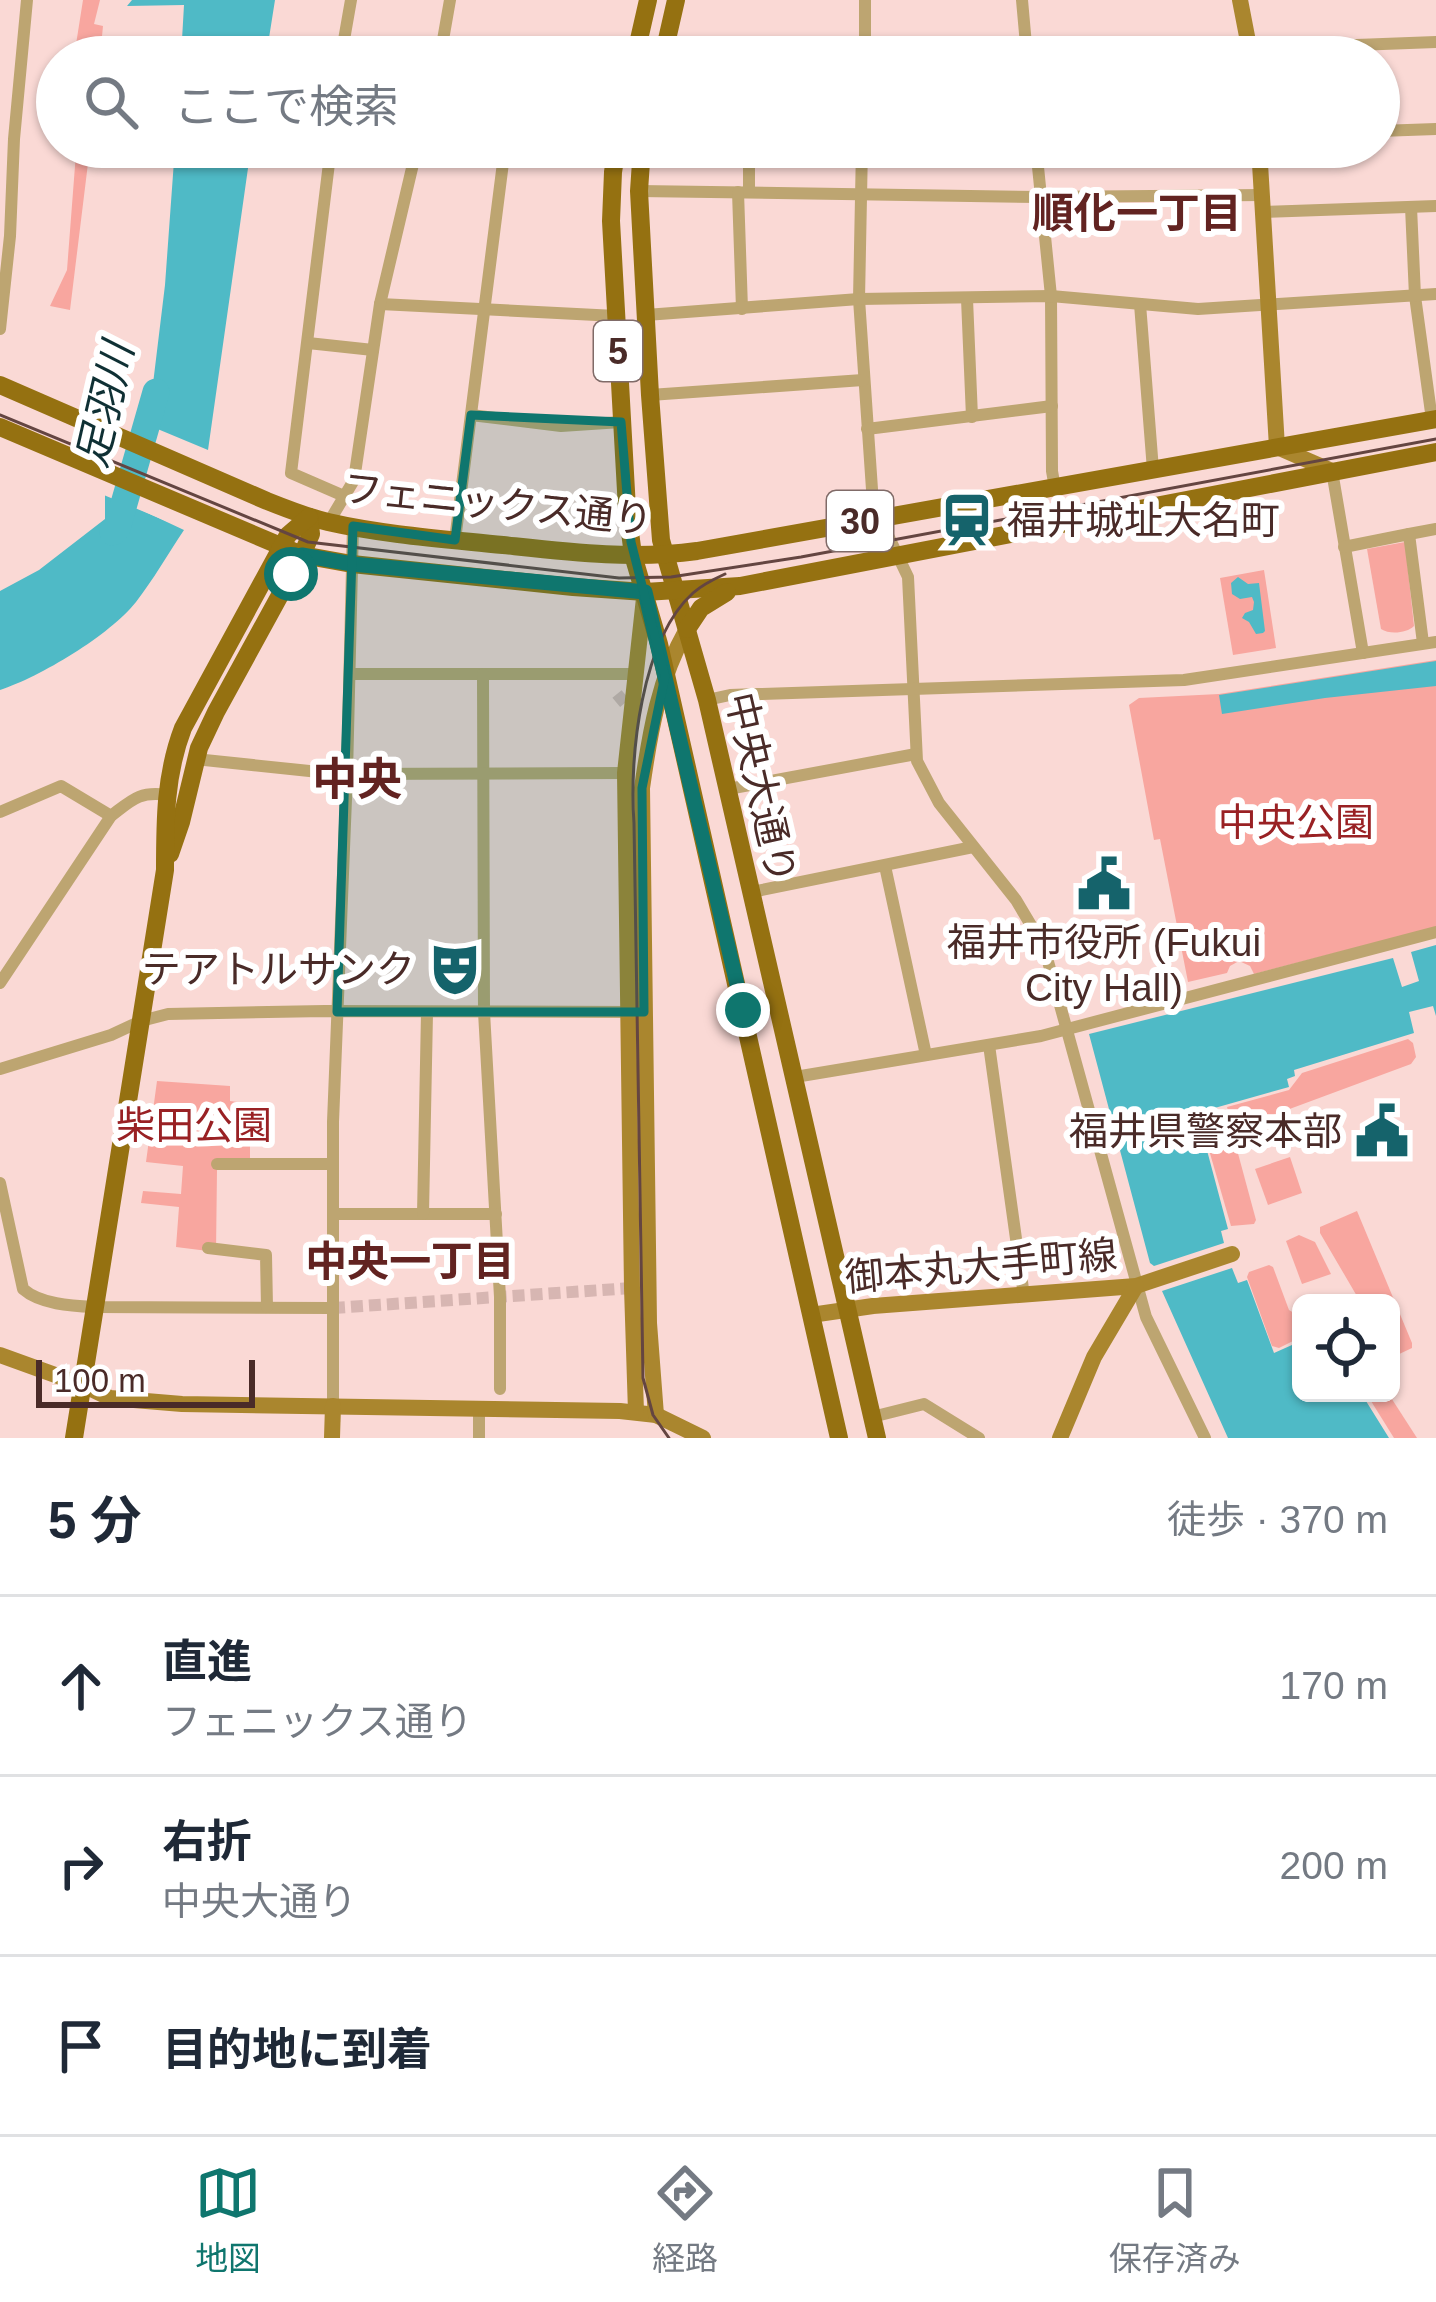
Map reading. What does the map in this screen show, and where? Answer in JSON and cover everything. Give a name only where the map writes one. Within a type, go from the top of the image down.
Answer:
[{"type":"main road","points":[[640,36],[648,0]]},
{"type":"main road","points":[[667,36],[676,0]]},
{"type":"main road","name":"中央大通り","points":[[615,168],[611,199],[621,422],[633,555],[683,753],[839,1438]]},
{"type":"main road","name":"中央大通り","points":[[641,168],[656,497],[664,554],[728,789],[877,1438]]},
{"type":"main road","name":"フェニックス通り","points":[[0,385],[309,517],[455,540],[590,554],[664,554],[1434,420]]},
{"type":"main road","name":"フェニックス通り","points":[[0,427],[302,555],[645,592],[740,586],[1436,452]]},
{"type":"main road","points":[[74,1438],[165,870],[167,795],[175,749],[282,546],[293,528],[309,517]]},
{"type":"main road","points":[[165,870],[195,759],[302,555],[310,534],[309,517]]},
{"type":"main road","points":[[688,629],[709,602],[740,586]]},
{"type":"street","points":[[0,329],[7,140],[26,0]]},
{"type":"street","points":[[345,36],[351,0]]},
{"type":"street","points":[[444,36],[450,0]]},
{"type":"street","points":[[865,0],[865,36]]},
{"type":"street","points":[[1022,0],[1025,36]]},
{"type":"street","points":[[1240,0],[1247,36]]},
{"type":"street","points":[[1400,44],[1436,42]]},
{"type":"street","points":[[1400,130],[1436,128]]},
{"type":"street","points":[[329,168],[291,473],[344,496]]},
{"type":"street","points":[[329,522],[353,479],[380,304],[412,168]]},
{"type":"street","points":[[455,540],[502,168]]},
{"type":"street","points":[[742,309],[746,168]]},
{"type":"street","points":[[862,168],[859,299],[873,504],[908,577],[916,754],[921,773],[1037,933],[1148,1324],[1205,1438]]},
{"type":"street","points":[[1038,168],[1051,296],[1054,488]]},
{"type":"street","points":[[1260,168],[1277,447],[1332,471],[1363,653]]},
{"type":"street","points":[[639,191],[1436,206]]},
{"type":"street","points":[[1411,207],[1415,296],[1434,420]]},
{"type":"street","points":[[646,315],[859,299],[1051,296],[1198,309],[1436,294]]},
{"type":"street","points":[[967,299],[972,417]]},
{"type":"street","points":[[380,304],[616,316]]},
{"type":"street","points":[[1140,304],[1153,470]]},
{"type":"street","points":[[308,343],[373,350]]},
{"type":"street","points":[[650,395],[863,380]]},
{"type":"street","points":[[867,429],[1052,406]]},
{"type":"street","points":[[470,415],[561,426],[621,422]]},
{"type":"street","points":[[332,1438],[333,1163],[353,526]]},
{"type":"street","points":[[1344,547],[1436,530]]},
{"type":"street","points":[[706,700],[730,695],[1184,680],[1430,642],[1409,534]]},
{"type":"street","points":[[645,592],[625,773],[656,1415]]},
{"type":"street","points":[[636,1412],[632,1288],[642,788],[665,676],[688,629]]},
{"type":"street","points":[[350,674],[634,674]]},
{"type":"street","points":[[483,674],[484,1012],[500,1297],[500,1388]]},
{"type":"street","points":[[646,758],[654,743],[665,737],[676,740],[683,753]]},
{"type":"street","points":[[728,789],[916,754]]},
{"type":"street","points":[[195,759],[347,774],[625,773]]},
{"type":"street","points":[[0,812],[62,786],[111,816]]},
{"type":"street","points":[[0,983],[111,816],[136,797],[167,795]]},
{"type":"street","points":[[752,892],[974,847]]},
{"type":"street","points":[[885,866],[926,1054]]},
{"type":"street","points":[[795,1077],[1066,1029],[1436,932]]},
{"type":"street","points":[[423,1214],[427,1012]]},
{"type":"street","points":[[0,1070],[168,1014],[636,1012]]},
{"type":"street","points":[[989,1045],[1024,1296]]},
{"type":"street","points":[[217,1164],[333,1163]]},
{"type":"street","points":[[0,1184],[25,1293],[70,1306],[333,1308]]},
{"type":"street","points":[[333,1214],[496,1214]]},
{"type":"street","points":[[208,1248],[266,1255],[267,1307]]},
{"type":"street","name":"御本丸大手町線","points":[[811,1315],[1136,1286],[1232,1254]]},
{"type":"street","points":[[1060,1438],[1094,1357],[1136,1286]]},
{"type":"street","points":[[0,1355],[116,1400],[636,1412],[656,1415],[704,1438]]},
{"type":"street","points":[[872,1417],[924,1404],[979,1438]]},
{"type":"street","points":[[479,1408],[479,1438]]},
{"type":"highlighted area","points":[[471,415],[621,422],[631,542],[665,676],[642,788],[644,1012],[337,1012],[353,526],[455,540]]},
{"type":"green space","points":[[83,0],[100,0],[94,24],[103,26],[102,36],[77,36]]},
{"type":"green space","points":[[75,168],[87,168],[70,310],[50,306],[67,270]]},
{"type":"green space","points":[[1405,542],[1414,626],[1389,632],[1381,629],[1367,549]]},
{"type":"green space","points":[[1264,570],[1276,648],[1233,655],[1220,578]]},
{"type":"green space","name":"中央公園","points":[[1436,660],[1436,927],[1254,974],[1239,961],[1227,973],[1188,982],[1160,839],[1154,840],[1129,705],[1139,698],[1219,694]]},
{"type":"green space","points":[[1408,1039],[1416,1057],[1411,1064],[1233,1130],[1227,1107],[1289,1090],[1302,1073]]},
{"type":"green space","name":"柴田公園","points":[[157,1081],[230,1086],[230,1101],[245,1103],[250,1170],[217,1170],[216,1252],[176,1247],[179,1207],[141,1203],[143,1191],[181,1194],[183,1166],[146,1162]]},
{"type":"green space","points":[[1233,1135],[1254,1224],[1231,1226],[1207,1143]]},
{"type":"green space","points":[[1290,1157],[1302,1193],[1268,1205],[1255,1169]]},
{"type":"green space","points":[[1357,1211],[1392,1294],[1356,1294],[1320,1227]]},
{"type":"green space","points":[[1299,1235],[1315,1242],[1331,1274],[1302,1284],[1286,1241]]},
{"type":"green space","points":[[1273,1267],[1292,1312],[1292,1342],[1272,1346],[1249,1272]]},
{"type":"green space","points":[[1400,1314],[1412,1343],[1412,1348],[1400,1354]]},
{"type":"green space","points":[[1372,1402],[1394,1402],[1417,1438],[1394,1438]]},
{"type":"water","points":[[132,0],[275,0],[269,36],[182,36],[184,5],[127,6]]},
{"type":"water","points":[[173,168],[248,168],[208,450],[148,425]]},
{"type":"water","points":[[105,493],[184,530],[124,615],[54,665],[0,690],[0,591],[39,570],[105,519]]},
{"type":"water","points":[[1238,577],[1248,584],[1259,583],[1263,633],[1256,634],[1242,618],[1253,610],[1254,602],[1252,597],[1240,599],[1232,594],[1231,583]]},
{"type":"water","points":[[1436,661],[1436,686],[1222,714],[1219,695]]},
{"type":"water","points":[[1436,945],[1436,1016],[1433,1006],[1409,1012],[1414,1033],[1294,1070],[1295,1076],[1287,1079],[1289,1087],[1197,1113],[1228,1229],[1221,1231],[1224,1243],[1154,1266],[1150,1263],[1089,1034],[1393,958],[1402,987],[1419,981],[1411,952]]},
{"type":"water","points":[[1232,1268],[1238,1283],[1247,1280],[1274,1353],[1292,1345],[1292,1402],[1367,1402],[1389,1438],[1228,1438],[1162,1291]]},
{"type":"pier","points":[[103,487],[186,525],[190,531],[99,493]]},
{"type":"waterway","name":"足羽川","points":[[113,532],[156,392]]},
{"type":"tunnel","points":[[617,694],[633,713]]},
{"type":"tunnel","points":[[333,1308],[632,1288]]},
{"type":"tram line","points":[[0,415],[308,542],[619,578],[671,577],[801,557],[1436,439]]},
{"type":"tram line","points":[[669,1438],[653,1415],[643,1378],[634,766],[642,701],[661,639],[693,593],[725,574]]},
{"type":"place","name":"福井城址大名町","points":[[967,520]]},
{"type":"place","name":"福井市役所 (Fukui City Hall)","points":[[1104,884]]},
{"type":"place","name":"テアトルサンク","points":[[455,969]]},
{"type":"place","name":"福井県警察本部","points":[[1382,1131]]},
{"type":"district","name":"順化一丁目","points":[[1137,213]]},
{"type":"district","name":"中央","points":[[357,779]]},
{"type":"district","name":"中央一丁目","points":[[410,1261]]},
{"type":"route","points":[[291,574],[302,555],[645,592],[743,1010]]}]
